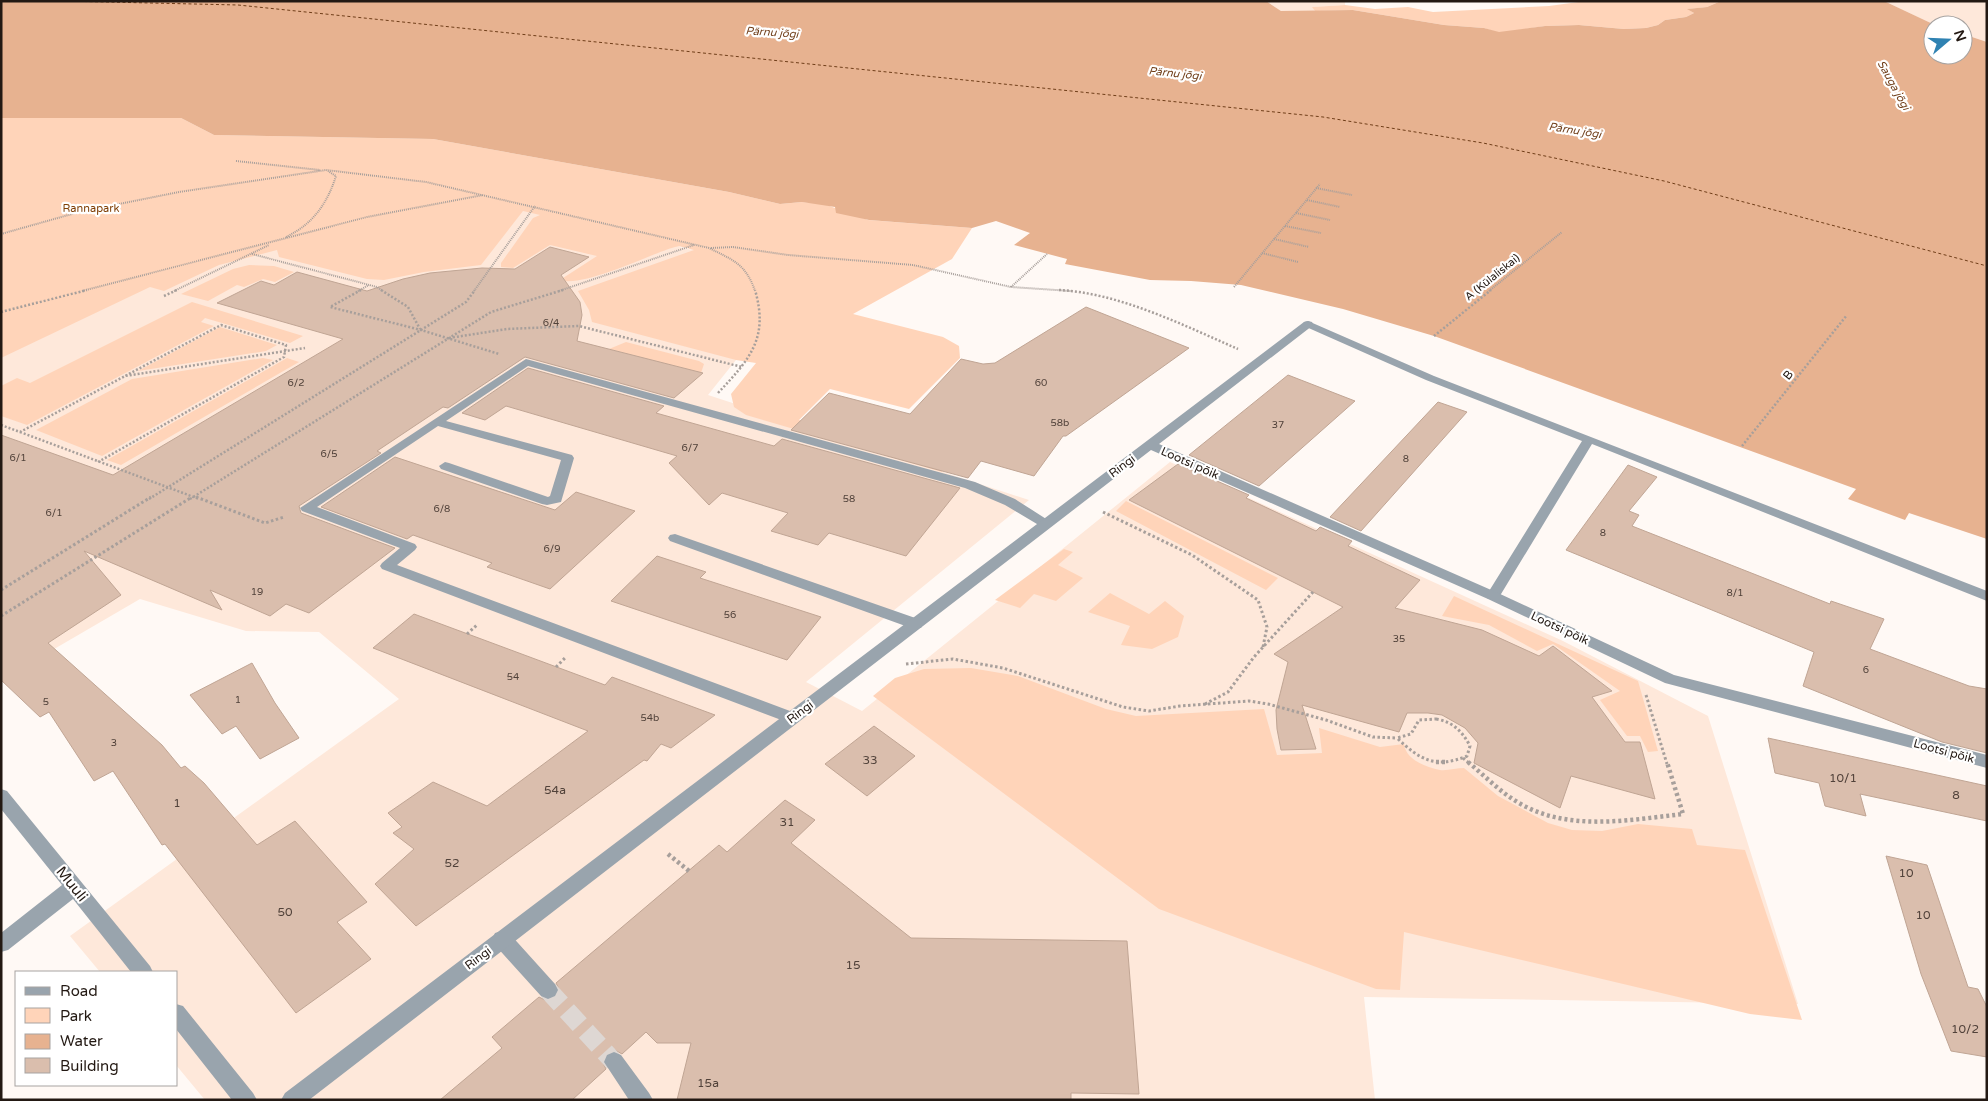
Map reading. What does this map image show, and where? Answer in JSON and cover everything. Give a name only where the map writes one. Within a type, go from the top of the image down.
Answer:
[{"type":"street","name":"Ringi","points":[[292,1100],[1308,324],[1430,378],[1589,439]]},
{"type":"street","points":[[792,718],[387,566],[410,547],[307,508],[526,362],[970,485],[1010,502],[1047,524]]},
{"type":"street","points":[[436,422],[568,458],[556,499],[548,501],[445,466]]},
{"type":"street","points":[[1493,596],[1589,439],[1987,596]]},
{"type":"street","name":"Lootsi põik","points":[[1150,445],[1493,596],[1670,679],[1987,762]]},
{"type":"street","points":[[675,538],[916,624]]},
{"type":"street","name":"Muuli","points":[[1,796],[142,971]]},
{"type":"street","points":[[1,944],[74,886]]},
{"type":"street","points":[[502,940],[548,990]]},
{"type":"street","points":[[178,1015],[246,1100]]},
{"type":"street","points":[[614,1062],[642,1100]]},
{"type":"path","points":[[236,161],[426,182],[695,244],[709,248],[740,264],[752,280],[762,305],[762,328],[755,347],[743,367],[701,411]]},
{"type":"path","points":[[1,234],[78,212],[199,189],[326,170],[336,176],[324,204],[302,230],[164,296]]},
{"type":"path","points":[[1234,286],[1320,184]]},
{"type":"path","points":[[1316,188],[1352,195]]},
{"type":"path","points":[[1,312],[367,217],[486,195]]},
{"type":"path","points":[[1306,200],[1340,207]]},
{"type":"path","points":[[1,590],[466,302],[535,206]]},
{"type":"path","points":[[1296,213],[1330,220]]},
{"type":"path","points":[[1285,226],[1321,233]]},
{"type":"path","name":"A (Külaliskai)","points":[[1434,336],[1562,232]]},
{"type":"path","points":[[1274,239],[1309,247]]},
{"type":"path","points":[[1,616],[491,312],[568,288],[695,244]]},
{"type":"path","points":[[709,248],[733,247],[788,255],[913,266],[1010,287],[1064,290],[1101,295],[1185,326],[1262,360]]},
{"type":"path","points":[[1262,253],[1298,262]]},
{"type":"path","points":[[252,254],[377,287],[408,307],[420,330]]},
{"type":"path","points":[[1010,287],[1046,254]]},
{"type":"path","points":[[369,285],[330,306],[420,330],[526,362]]},
{"type":"path","name":"B","points":[[1742,446],[1847,315]]},
{"type":"path","points":[[20,432],[221,326],[286,345],[284,357],[98,462]]},
{"type":"path","points":[[447,339],[506,329],[580,326],[743,367]]},
{"type":"path","points":[[126,376],[306,348]]},
{"type":"path","points":[[1,425],[193,498],[265,523],[309,509]]},
{"type":"path","points":[[1102,512],[1192,555],[1258,600],[1267,627],[1263,647]]},
{"type":"path","points":[[1204,704],[1228,692],[1263,647],[1313,592]]},
{"type":"path","points":[[903,665],[953,659],[1003,668],[1122,707],[1149,711],[1249,701],[1268,704],[1326,720],[1373,737],[1397,738],[1411,734],[1419,720],[1442,719],[1454,726],[1465,736],[1470,746],[1467,756],[1440,764],[1424,760],[1411,753],[1397,738]]},
{"type":"path","points":[[1463,758],[1522,805],[1550,818],[1602,821],[1683,814],[1644,688]]},
{"type":"path","points":[[668,854],[689,871]]},
{"type":"shaded area","points":[[1266,1],[1345,1],[1345,5],[1313,7],[1315,11],[1281,11]]},
{"type":"shaded area","points":[[1884,1],[1987,1],[1987,42],[1973,37],[1973,15],[1923,15],[1923,19]]},
{"type":"shaded area","points":[[495,204],[705,253],[749,323],[736,360],[708,395],[1029,500],[806,682],[862,711],[1170,462],[1563,641],[1708,716],[1798,1004],[1364,997],[1375,1100],[205,1100],[178,1067],[178,971],[99,971],[70,936],[399,699],[319,632],[246,631],[140,599],[1,680],[1,332],[144,284],[426,210]]},
{"type":"green space","points":[[1586,1],[1721,1],[1707,7],[1688,9],[1694,13],[1686,17],[1665,20],[1658,25],[1646,28],[1624,29],[1579,25],[1545,26],[1499,33],[1484,28],[1444,25],[1353,10],[1315,11],[1312,7],[1345,5],[1375,9],[1408,7],[1433,12],[1549,6]]},
{"type":"green space","name":"Rannapark","points":[[1,118],[181,118],[214,135],[433,139],[729,192],[780,204],[802,202],[824,204],[868,220],[972,228],[952,259],[853,314],[943,337],[959,346],[960,358],[909,409],[830,389],[799,420],[946,464],[942,472],[746,415],[734,407],[731,394],[756,363],[736,360],[592,322],[589,310],[578,291],[694,250],[675,247],[600,275],[571,281],[560,280],[597,256],[550,245],[513,268],[501,267],[501,263],[533,218],[540,215],[523,211],[481,265],[424,272],[384,280],[367,279],[279,257],[277,250],[219,265],[164,291],[150,287],[1,358]]},
{"type":"green space","points":[[249,265],[274,266],[294,272],[275,282],[263,279],[244,287],[237,285],[208,301],[181,294],[233,269]]},
{"type":"green space","points":[[192,302],[303,336],[290,343],[205,318],[201,322],[214,326],[27,425],[1,416],[1,386],[17,378],[30,383]]},
{"type":"green space","points":[[220,327],[277,345],[266,351],[138,371]]},
{"type":"green space","points":[[626,342],[699,361],[704,364],[701,373],[609,349]]},
{"type":"green space","points":[[263,358],[273,360],[102,456],[36,430],[132,379]]},
{"type":"green space","points":[[287,358],[299,362],[121,465],[107,460]]},
{"type":"green space","points":[[1126,501],[1278,578],[1266,590],[1116,511]]},
{"type":"green space","points":[[1064,549],[1073,552],[1058,565],[1083,578],[1056,601],[1034,594],[1020,608],[995,600]]},
{"type":"green space","points":[[1110,593],[1149,614],[1165,601],[1184,616],[1178,637],[1152,649],[1121,645],[1130,626],[1088,612]]},
{"type":"green space","points":[[1454,596],[1638,681],[1658,751],[1648,752],[1640,736],[1627,736],[1600,700],[1620,691],[1553,644],[1537,651],[1489,625],[1442,616]]},
{"type":"green space","points":[[971,668],[1018,676],[1106,709],[1136,716],[1264,709],[1277,755],[1322,753],[1319,728],[1380,747],[1404,744],[1408,754],[1418,762],[1440,770],[1464,768],[1498,796],[1548,823],[1572,830],[1602,831],[1638,824],[1692,829],[1697,845],[1745,850],[1802,1020],[1750,1014],[1404,932],[1400,990],[1376,989],[1159,909],[873,696],[895,678],[924,669]]},
{"type":"water","points":[[1,1],[1266,1],[1281,11],[1353,10],[1444,25],[1484,28],[1499,32],[1545,26],[1579,25],[1624,29],[1646,28],[1658,25],[1665,20],[1686,17],[1694,13],[1687,9],[1707,7],[1721,1],[1884,1],[1923,19],[1923,65],[1973,65],[1973,37],[1987,42],[1987,539],[1909,513],[1905,520],[1848,499],[1856,489],[1434,336],[1343,309],[1241,285],[1150,280],[1065,264],[1067,259],[1014,245],[1030,233],[996,221],[972,228],[869,220],[836,213],[835,207],[802,202],[780,204],[729,192],[433,139],[214,135],[181,118],[1,118]]},
{"type":"building","points":[[550,247],[589,257],[561,275],[580,302],[582,315],[577,341],[703,373],[674,398],[525,357],[448,408],[443,407],[377,451],[381,453],[299,506],[301,513],[395,548],[309,613],[286,604],[270,616],[210,590],[222,610],[84,551],[121,595],[48,643],[162,745],[181,768],[185,766],[204,783],[257,845],[295,821],[367,902],[337,922],[371,959],[296,1013],[165,844],[162,845],[113,771],[94,781],[49,712],[40,717],[1,680],[1,435],[113,475],[343,339],[217,303],[261,281],[274,285],[297,272],[367,291],[403,279],[430,273],[482,268],[515,269]]},
{"type":"building","points":[[1086,307],[1189,348],[1066,436],[1063,436],[1034,476],[981,461],[968,478],[791,430],[829,393],[910,414],[961,359],[983,364],[995,363]]},
{"type":"building","points":[[528,368],[664,406],[656,413],[774,446],[782,439],[960,488],[906,556],[829,533],[818,545],[771,531],[788,513],[722,493],[709,505],[669,463],[677,456],[506,406],[485,420],[462,413]]},
{"type":"building","points":[[1288,375],[1355,401],[1259,486],[1189,455]]},
{"type":"building","points":[[1438,402],[1467,412],[1361,531],[1330,517]]},
{"type":"building","points":[[395,457],[555,510],[576,492],[635,511],[550,589],[487,567],[492,563],[413,535],[407,539],[321,507]]},
{"type":"building","points":[[1178,464],[1249,495],[1246,498],[1316,531],[1320,527],[1352,541],[1348,546],[1420,580],[1395,608],[1482,630],[1539,656],[1553,646],[1612,691],[1592,697],[1625,742],[1640,742],[1655,799],[1571,776],[1560,808],[1474,763],[1478,743],[1465,728],[1442,715],[1428,713],[1407,713],[1399,732],[1302,705],[1316,749],[1281,750],[1276,710],[1288,662],[1274,654],[1343,607],[1129,500]]},
{"type":"building","points":[[1628,465],[1657,477],[1629,511],[1639,515],[1632,526],[1830,604],[1831,601],[1884,619],[1870,649],[1969,686],[1987,689],[1987,753],[1942,742],[1803,686],[1814,652],[1566,550]]},
{"type":"building","points":[[657,556],[706,572],[700,578],[821,617],[787,660],[611,601]]},
{"type":"building","points":[[414,614],[605,685],[612,677],[715,715],[671,748],[661,744],[647,761],[644,760],[416,926],[375,884],[414,849],[393,833],[402,827],[388,813],[433,782],[487,806],[588,731],[373,648]]},
{"type":"building","points":[[252,663],[275,703],[299,738],[260,759],[236,726],[222,734],[190,695]]},
{"type":"building","points":[[874,726],[915,756],[867,796],[825,764]]},
{"type":"building","points":[[1768,738],[1987,786],[1987,821],[1860,794],[1866,816],[1825,806],[1819,783],[1775,773]]},
{"type":"building","points":[[785,800],[815,820],[791,843],[911,938],[1127,941],[1139,1094],[1071,1093],[1071,1100],[677,1100],[691,1043],[657,1043],[646,1032],[622,1054],[615,1050],[606,1053],[602,1061],[606,1069],[572,1100],[440,1100],[502,1048],[492,1037],[539,997],[547,1001],[556,998],[560,991],[556,983],[719,845],[727,852]]},
{"type":"building","points":[[1886,856],[1927,865],[1968,987],[1978,989],[1987,1007],[1987,1057],[1951,1051],[1921,974]]},
{"type":"ferry route","points":[[62,1],[238,5],[1323,117],[1483,143],[1664,181],[1987,266]]},
{"type":"tunnel","points":[[548,990],[614,1062]]},
{"type":"water label","name":"Pärnu jõgi","points":[[772,32]]},
{"type":"water label","name":"Pärnu jõgi","points":[[1175,73]]},
{"type":"water label","name":"Sauga jõgi","points":[[1894,85]]},
{"type":"water label","name":"Pärnu jõgi","points":[[1575,130]]}]
